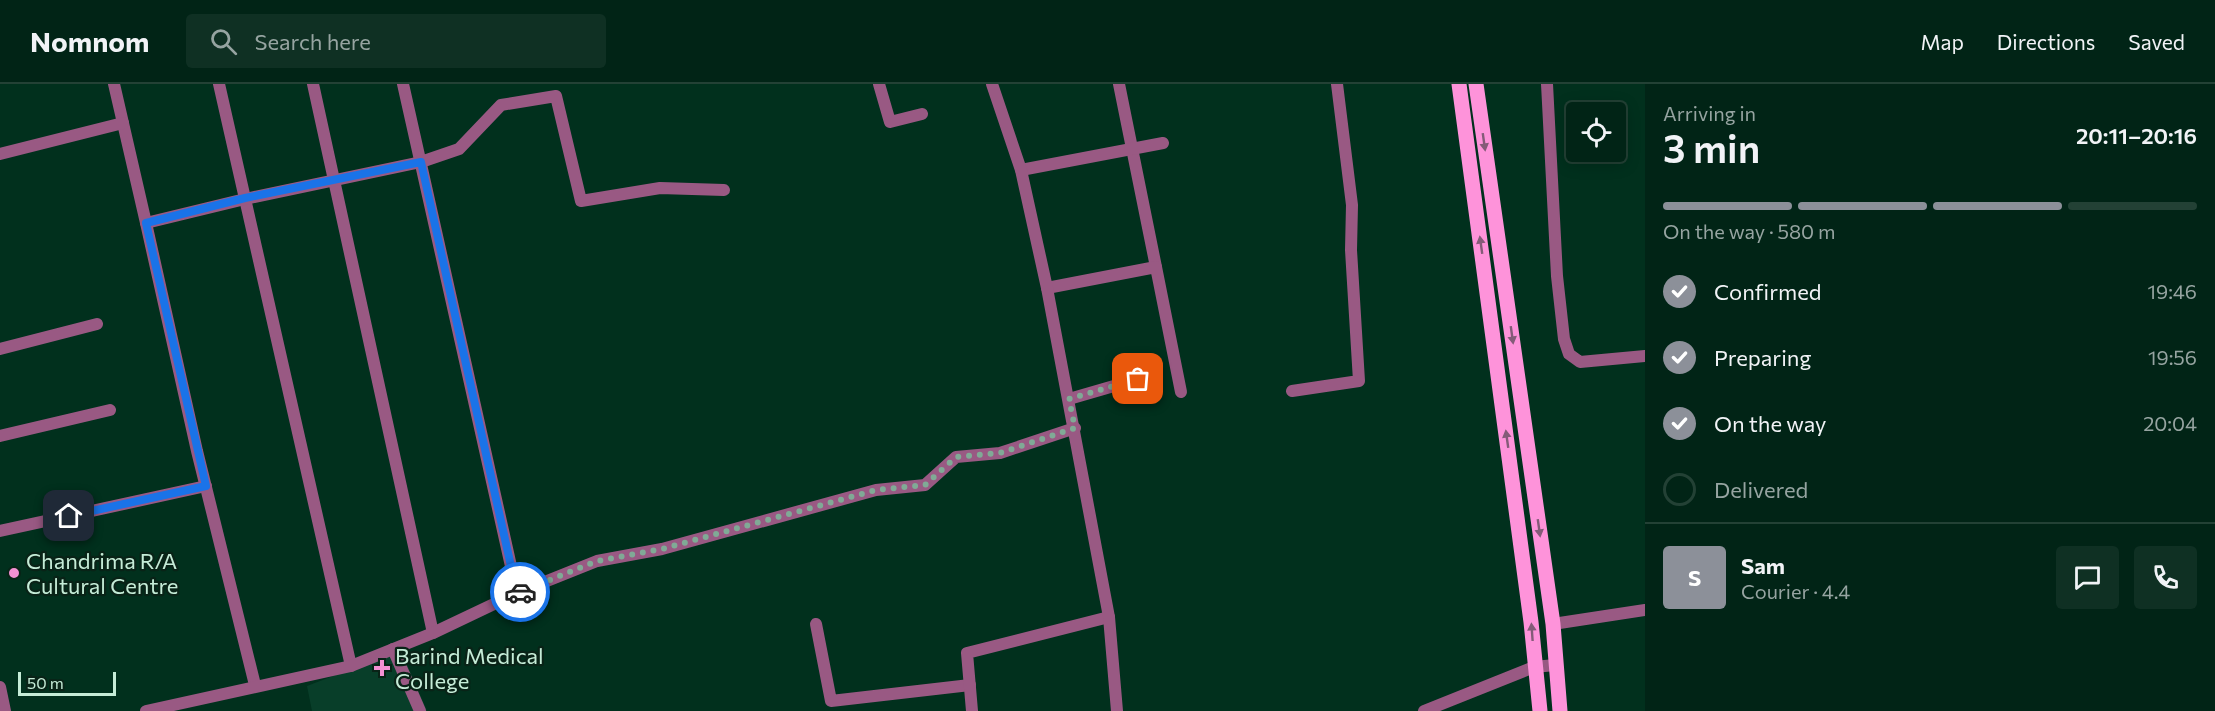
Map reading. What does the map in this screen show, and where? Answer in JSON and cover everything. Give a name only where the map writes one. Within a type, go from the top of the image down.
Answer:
[{"type":"main road","points":[[1459,84],[1530,610],[1540,711]]},
{"type":"main road","points":[[1476,84],[1553,624],[1560,711]]},
{"type":"street","points":[[114,84],[206,486],[254,681]]},
{"type":"street","points":[[219,84],[351,666]]},
{"type":"street","points":[[313,84],[433,633]]},
{"type":"street","points":[[404,84],[517,593]]},
{"type":"street","points":[[879,84],[890,122],[922,114]]},
{"type":"street","points":[[992,84],[1021,170],[1075,428],[1109,617],[1117,711]]},
{"type":"street","points":[[1119,84],[1181,392]]},
{"type":"street","points":[[1292,391],[1359,381],[1351,250],[1352,205],[1337,84]]},
{"type":"street","points":[[1547,84],[1557,276],[1564,339],[1569,354],[1580,362],[1645,356]]},
{"type":"street","points":[[146,223],[245,198],[421,162],[459,149],[501,105],[556,96],[581,201],[660,188],[724,190]]},
{"type":"street","points":[[0,154],[123,123]]},
{"type":"street","points":[[1021,170],[1163,143]]},
{"type":"street","points":[[1047,288],[1156,267]]},
{"type":"street","points":[[0,348],[97,324]]},
{"type":"street","points":[[1069,399],[1138,379]]},
{"type":"street","points":[[0,436],[110,410]]},
{"type":"street","points":[[146,711],[351,666],[433,633],[517,593],[597,561],[662,549],[876,490],[925,485],[956,457],[1000,453],[1075,428]]},
{"type":"street","points":[[0,531],[206,486]]},
{"type":"street","points":[[1553,624],[1645,610]]},
{"type":"street","points":[[972,711],[967,653],[1109,617]]},
{"type":"street","points":[[816,624],[831,701],[970,685]]},
{"type":"street","points":[[393,649],[420,711]]},
{"type":"street","points":[[1424,711],[1534,667],[1555,665]]},
{"type":"street","points":[[0,687],[5,711]]},
{"type":"shaded area","name":"Barind Medical College","points":[[401,650],[427,711],[312,711],[307,686]]},
{"type":"way so far","points":[[520,592],[597,561],[662,549],[876,490],[925,485],[956,457],[1000,453],[1075,428],[1069,399],[1138,379]]},
{"type":"place","name":"Chandrima R/A Cultural Centre","points":[[14,573]]},
{"type":"place","name":"Barind Medical College","points":[[382,668]]},
{"type":"route","points":[[69,516],[206,486],[146,223],[245,198],[421,162],[517,593],[520,592]]}]
